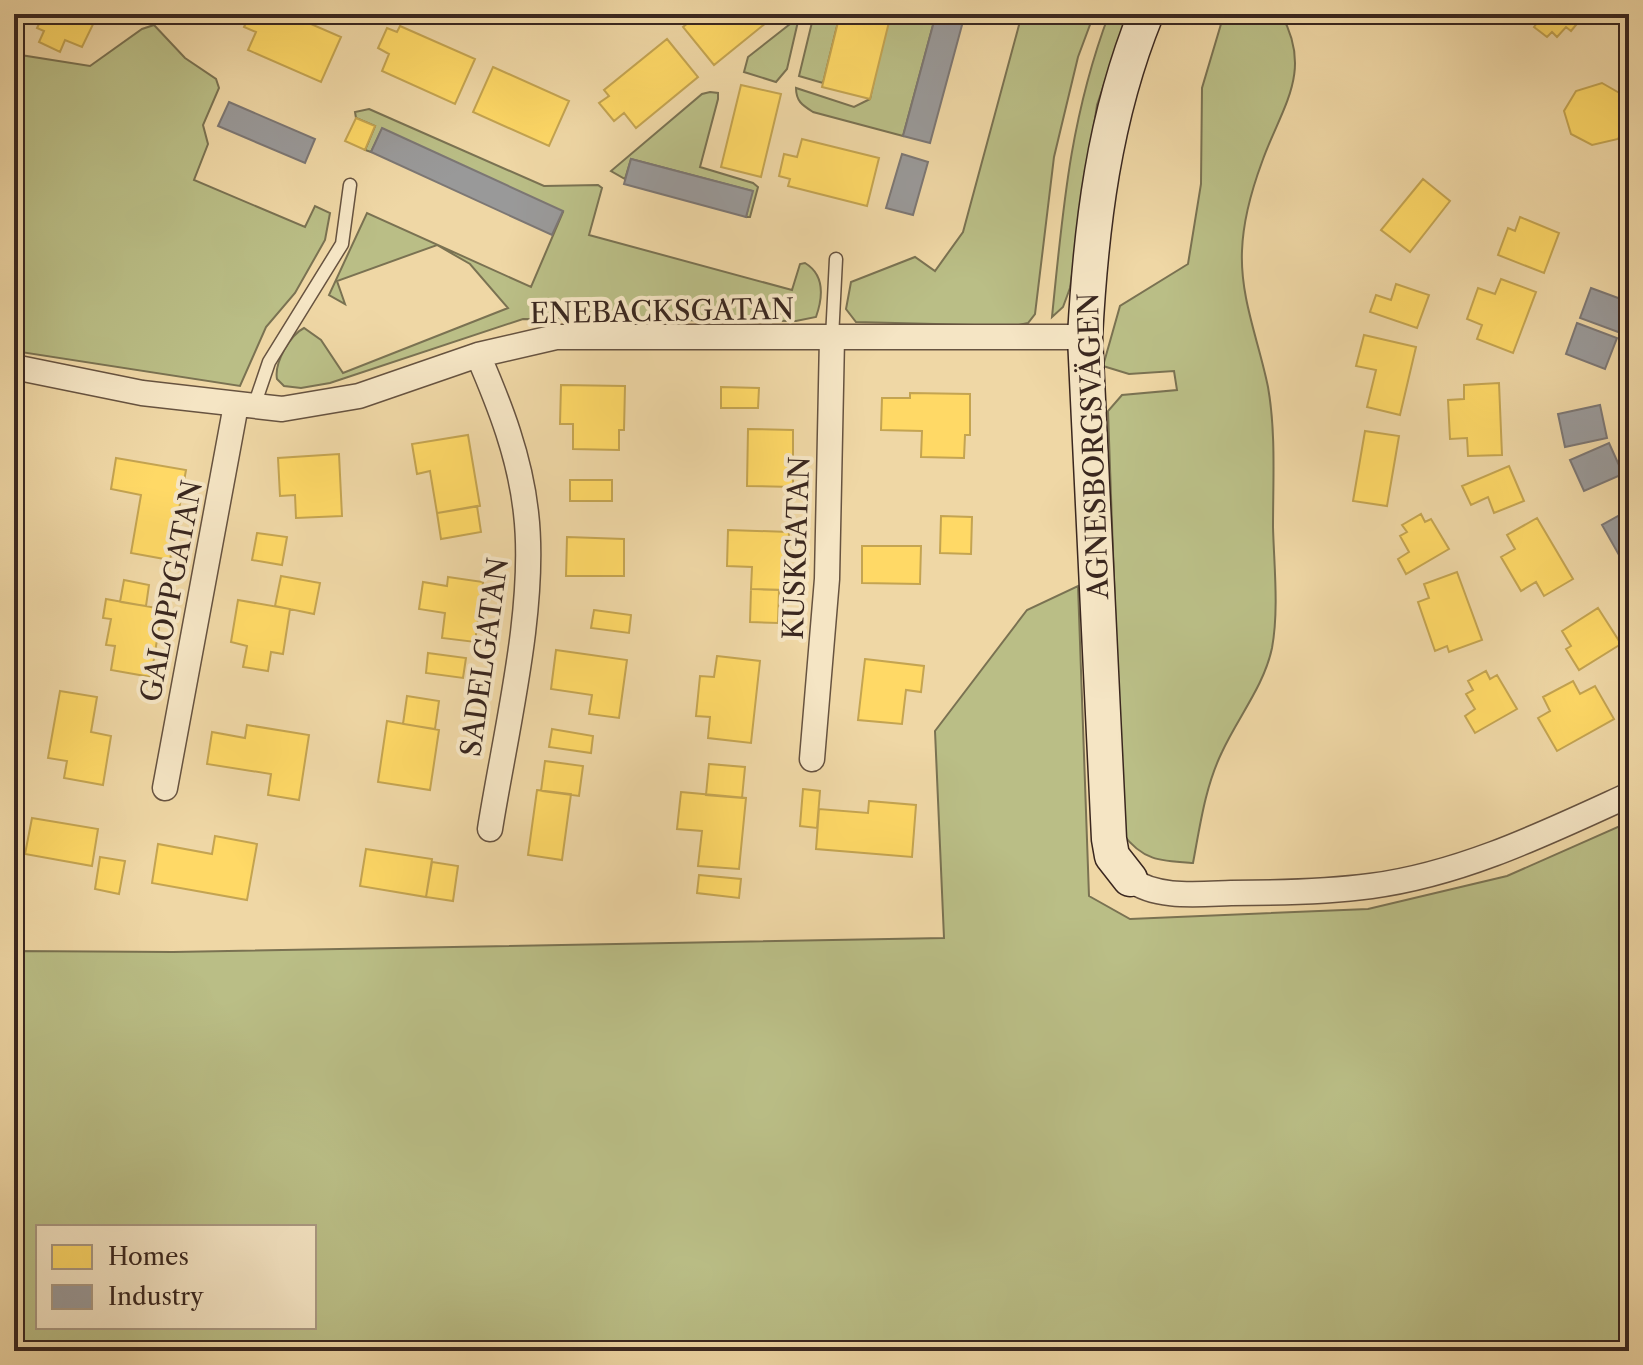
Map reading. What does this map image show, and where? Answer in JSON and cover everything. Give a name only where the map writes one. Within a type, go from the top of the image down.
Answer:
[{"type":"street","name":"AGNESBORGSVÄGEN","points":[[1130,879],[1112,856],[1109,839],[1085,337],[1089,264],[1107,141],[1116,101],[1146,14]]},
{"type":"street","name":"ENEBACKSGATAN","points":[[14,367],[142,393],[245,405],[310,407],[359,396],[478,355],[556,337],[1085,337]]},
{"type":"street","name":"KUSKGATAN","points":[[812,759],[827,579],[832,338]]},
{"type":"street","name":"SADELGATAN","points":[[478,355],[503,413],[515,454],[528,533],[521,630],[490,829]]},
{"type":"street","name":"GALOPPGATAN","points":[[165,788],[245,405]]},
{"type":"street","points":[[1130,879],[1156,890],[1201,894],[1298,892],[1372,886],[1429,875],[1495,854],[1629,795]]},
{"type":"lane","points":[[245,405],[342,244],[350,185]]},
{"type":"lane","points":[[832,338],[836,259]]},
{"type":"green space","points":[[814,14],[840,14],[823,83],[799,76]]},
{"type":"green space","points":[[888,14],[936,14],[903,136],[813,112],[803,105],[796,88],[854,107],[870,99]]},
{"type":"green space","points":[[1022,14],[1094,14],[1078,57],[1054,157],[1035,314],[1028,323],[1014,326],[856,322],[846,309],[851,282],[915,257],[935,271],[963,232]]},
{"type":"green space","points":[[1109,14],[1128,14],[1097,105],[1070,288],[1063,307],[1052,317],[1070,164],[1085,90]]},
{"type":"green space","points":[[1224,14],[1281,14],[1295,54],[1291,90],[1255,183],[1246,217],[1242,251],[1244,286],[1268,387],[1272,421],[1275,618],[1272,648],[1263,675],[1228,739],[1211,779],[1193,863],[1146,855],[1123,834],[1108,411],[1122,395],[1177,390],[1174,371],[1129,374],[1103,366],[1120,306],[1188,264],[1201,184],[1202,88]]},
{"type":"green space","points":[[799,17],[787,69],[776,82],[744,72],[748,57]]},
{"type":"green space","points":[[154,25],[185,58],[216,79],[219,88],[203,125],[208,144],[194,180],[305,227],[315,206],[330,213],[325,240],[295,293],[266,327],[240,386],[14,351],[14,54],[90,66],[142,29]]},
{"type":"green space","points":[[718,93],[718,99],[700,167],[758,187],[750,217],[746,217],[752,191],[631,159],[625,179],[611,171],[702,94]]},
{"type":"green space","points":[[369,109],[544,186],[598,185],[602,188],[589,235],[792,290],[800,264],[805,263],[816,274],[821,287],[816,317],[796,321],[523,319],[330,383],[301,388],[284,386],[277,379],[281,358],[293,337],[304,328],[321,340],[343,373],[508,308],[470,264],[437,245],[337,281],[345,304],[329,295],[367,213],[531,287],[563,212],[382,129],[371,152],[365,150],[375,126],[356,118],[355,112]]},
{"type":"green space","points":[[1078,586],[1089,896],[1130,919],[1368,909],[1507,876],[1629,822],[1629,1351],[14,1351],[14,951],[173,952],[944,938],[935,731],[1027,610]]},
{"type":"building: Homes","points":[[44,14],[98,14],[82,47],[65,40],[60,52],[39,42],[44,31],[37,28]]},
{"type":"building: Homes","points":[[250,14],[288,14],[341,37],[321,82],[248,50],[256,32],[244,27]]},
{"type":"building: Homes","points":[[699,14],[777,14],[714,65],[683,27]]},
{"type":"building: Homes","points":[[840,14],[873,14],[890,18],[870,99],[822,87]]},
{"type":"building: Homes","points":[[1534,14],[1585,14],[1571,31],[1566,27],[1557,37],[1552,32],[1547,37],[1534,27],[1540,19]]},
{"type":"building: Homes","points":[[400,26],[475,59],[455,104],[382,71],[389,54],[378,48],[387,28],[397,32]]},
{"type":"building: Homes","points":[[667,39],[698,77],[636,128],[624,113],[614,121],[599,103],[609,96],[604,90]]},
{"type":"building: Homes","points":[[493,67],[569,101],[549,146],[473,112]]},
{"type":"building: Homes","points":[[1602,83],[1623,95],[1629,93],[1629,119],[1618,139],[1592,145],[1571,134],[1564,111],[1576,91]]},
{"type":"building: Homes","points":[[741,85],[781,94],[761,177],[721,167]]},
{"type":"building: Homes","points":[[356,118],[375,126],[365,150],[345,141]]},
{"type":"building: Homes","points":[[802,139],[879,158],[867,206],[788,186],[790,179],[779,176],[784,154],[797,157]]},
{"type":"building: Homes","points":[[1423,179],[1450,201],[1410,252],[1381,230]]},
{"type":"building: Homes","points":[[1520,217],[1559,233],[1544,273],[1498,255],[1508,228],[1515,231]]},
{"type":"building: Homes","points":[[1501,279],[1536,292],[1513,353],[1477,339],[1482,325],[1467,319],[1478,288],[1495,294]]},
{"type":"building: Homes","points":[[1396,284],[1429,295],[1417,328],[1370,312],[1376,295],[1391,300]]},
{"type":"building: Homes","points":[[1364,335],[1416,347],[1400,415],[1367,407],[1376,370],[1356,366]]},
{"type":"building: Homes","points":[[1499,383],[1502,455],[1468,456],[1467,438],[1450,439],[1448,400],[1464,399],[1464,385]]},
{"type":"building: Homes","points":[[561,385],[625,386],[624,430],[619,430],[619,450],[573,449],[573,424],[560,424]]},
{"type":"building: Homes","points":[[721,387],[759,388],[758,408],[721,408]]},
{"type":"building: Homes","points":[[910,393],[970,394],[970,435],[965,435],[964,458],[921,457],[922,431],[881,430],[882,398],[910,398]]},
{"type":"building: Homes","points":[[748,429],[793,430],[793,487],[747,486]]},
{"type":"building: Homes","points":[[1365,431],[1399,436],[1387,506],[1353,501]]},
{"type":"building: Homes","points":[[468,435],[480,506],[437,513],[430,471],[417,474],[412,444]]},
{"type":"building: Homes","points":[[339,454],[342,516],[296,518],[295,495],[280,496],[278,458]]},
{"type":"building: Homes","points":[[116,458],[186,470],[170,560],[131,553],[141,495],[111,489]]},
{"type":"building: Homes","points":[[1509,466],[1524,501],[1494,513],[1488,497],[1471,505],[1462,486]]},
{"type":"building: Homes","points":[[570,480],[612,480],[612,501],[570,501]]},
{"type":"building: Homes","points":[[477,506],[481,532],[441,539],[437,513]]},
{"type":"building: Homes","points":[[1421,514],[1425,522],[1431,519],[1449,549],[1406,574],[1398,559],[1409,552],[1400,536],[1407,532],[1402,525]]},
{"type":"building: Homes","points":[[941,516],[972,517],[971,554],[940,553]]},
{"type":"building: Homes","points":[[1537,518],[1573,579],[1544,596],[1536,582],[1521,591],[1501,557],[1515,549],[1507,535]]},
{"type":"building: Homes","points":[[728,530],[789,532],[787,590],[751,589],[752,567],[727,566]]},
{"type":"building: Homes","points":[[257,533],[287,537],[282,565],[252,560]]},
{"type":"building: Homes","points":[[567,537],[624,539],[624,576],[566,576]]},
{"type":"building: Homes","points":[[862,546],[921,546],[920,584],[862,583]]},
{"type":"building: Homes","points":[[1457,572],[1482,640],[1449,652],[1447,646],[1435,651],[1418,602],[1429,598],[1424,584]]},
{"type":"building: Homes","points":[[281,576],[320,583],[314,614],[275,606]]},
{"type":"building: Homes","points":[[448,577],[483,582],[475,642],[442,638],[445,613],[419,609],[423,582],[447,586]]},
{"type":"building: Homes","points":[[124,580],[149,585],[146,606],[120,602]]},
{"type":"building: Homes","points":[[751,589],[779,590],[778,623],[750,622]]},
{"type":"building: Homes","points":[[106,599],[162,609],[151,677],[111,670],[115,646],[106,645],[111,619],[103,618]]},
{"type":"building: Homes","points":[[238,600],[290,609],[283,654],[271,652],[268,671],[243,667],[247,646],[231,642]]},
{"type":"building: Homes","points":[[1598,608],[1621,644],[1579,670],[1566,649],[1571,646],[1562,631]]},
{"type":"building: Homes","points":[[594,610],[631,615],[629,633],[591,628]]},
{"type":"building: Homes","points":[[556,650],[627,660],[619,718],[589,714],[592,695],[551,689]]},
{"type":"building: Homes","points":[[428,653],[466,658],[463,678],[426,673]]},
{"type":"building: Homes","points":[[717,656],[760,661],[751,743],[708,738],[710,717],[696,716],[700,676],[714,677]]},
{"type":"building: Homes","points":[[865,659],[924,666],[921,692],[906,690],[902,724],[858,720]]},
{"type":"building: Homes","points":[[1486,671],[1490,679],[1497,675],[1517,709],[1475,733],[1465,716],[1475,709],[1466,694],[1473,690],[1468,681]]},
{"type":"building: Homes","points":[[1573,681],[1580,694],[1595,686],[1614,719],[1557,751],[1538,718],[1550,711],[1543,697]]},
{"type":"building: Homes","points":[[60,691],[97,697],[91,732],[111,736],[103,785],[64,778],[67,761],[48,758]]},
{"type":"building: Homes","points":[[407,696],[439,701],[435,729],[403,724]]},
{"type":"building: Homes","points":[[387,721],[439,730],[430,790],[378,782]]},
{"type":"building: Homes","points":[[247,725],[309,735],[299,800],[268,795],[271,774],[207,764],[212,732],[245,738]]},
{"type":"building: Homes","points":[[552,729],[593,736],[591,753],[549,747]]},
{"type":"building: Homes","points":[[545,761],[583,766],[579,796],[541,791]]},
{"type":"building: Homes","points":[[709,764],[745,767],[742,798],[706,795]]},
{"type":"building: Homes","points":[[803,789],[820,791],[817,828],[800,826]]},
{"type":"building: Homes","points":[[537,790],[571,794],[562,860],[528,855]]},
{"type":"building: Homes","points":[[681,792],[746,798],[739,869],[698,866],[702,831],[677,829]]},
{"type":"building: Homes","points":[[869,801],[916,805],[912,857],[816,849],[819,809],[868,813]]},
{"type":"building: Homes","points":[[32,818],[98,829],[92,866],[25,854]]},
{"type":"building: Homes","points":[[215,836],[257,844],[247,900],[152,883],[158,844],[212,854]]},
{"type":"building: Homes","points":[[366,849],[432,859],[426,897],[360,886]]},
{"type":"building: Homes","points":[[100,857],[125,861],[119,894],[95,889]]},
{"type":"building: Homes","points":[[432,862],[458,866],[453,901],[426,897]]},
{"type":"building: Homes","points":[[699,875],[741,879],[739,898],[697,893]]},
{"type":"building: Industry","points":[[936,14],[965,14],[930,143],[903,136]]},
{"type":"building: Industry","points":[[229,102],[315,139],[305,163],[218,126]]},
{"type":"building: Industry","points":[[382,128],[563,211],[552,235],[371,152]]},
{"type":"building: Industry","points":[[902,154],[928,162],[913,215],[886,208]]},
{"type":"building: Industry","points":[[631,159],[753,191],[746,217],[624,184]]},
{"type":"building: Industry","points":[[1591,288],[1629,302],[1629,336],[1580,318]]},
{"type":"building: Industry","points":[[1577,323],[1617,338],[1605,369],[1566,354]]},
{"type":"building: Industry","points":[[1600,405],[1607,438],[1565,447],[1558,414]]},
{"type":"building: Industry","points":[[1609,443],[1623,474],[1584,491],[1570,460]]},
{"type":"building: Industry","points":[[1629,510],[1629,550],[1619,555],[1602,525]]}]
